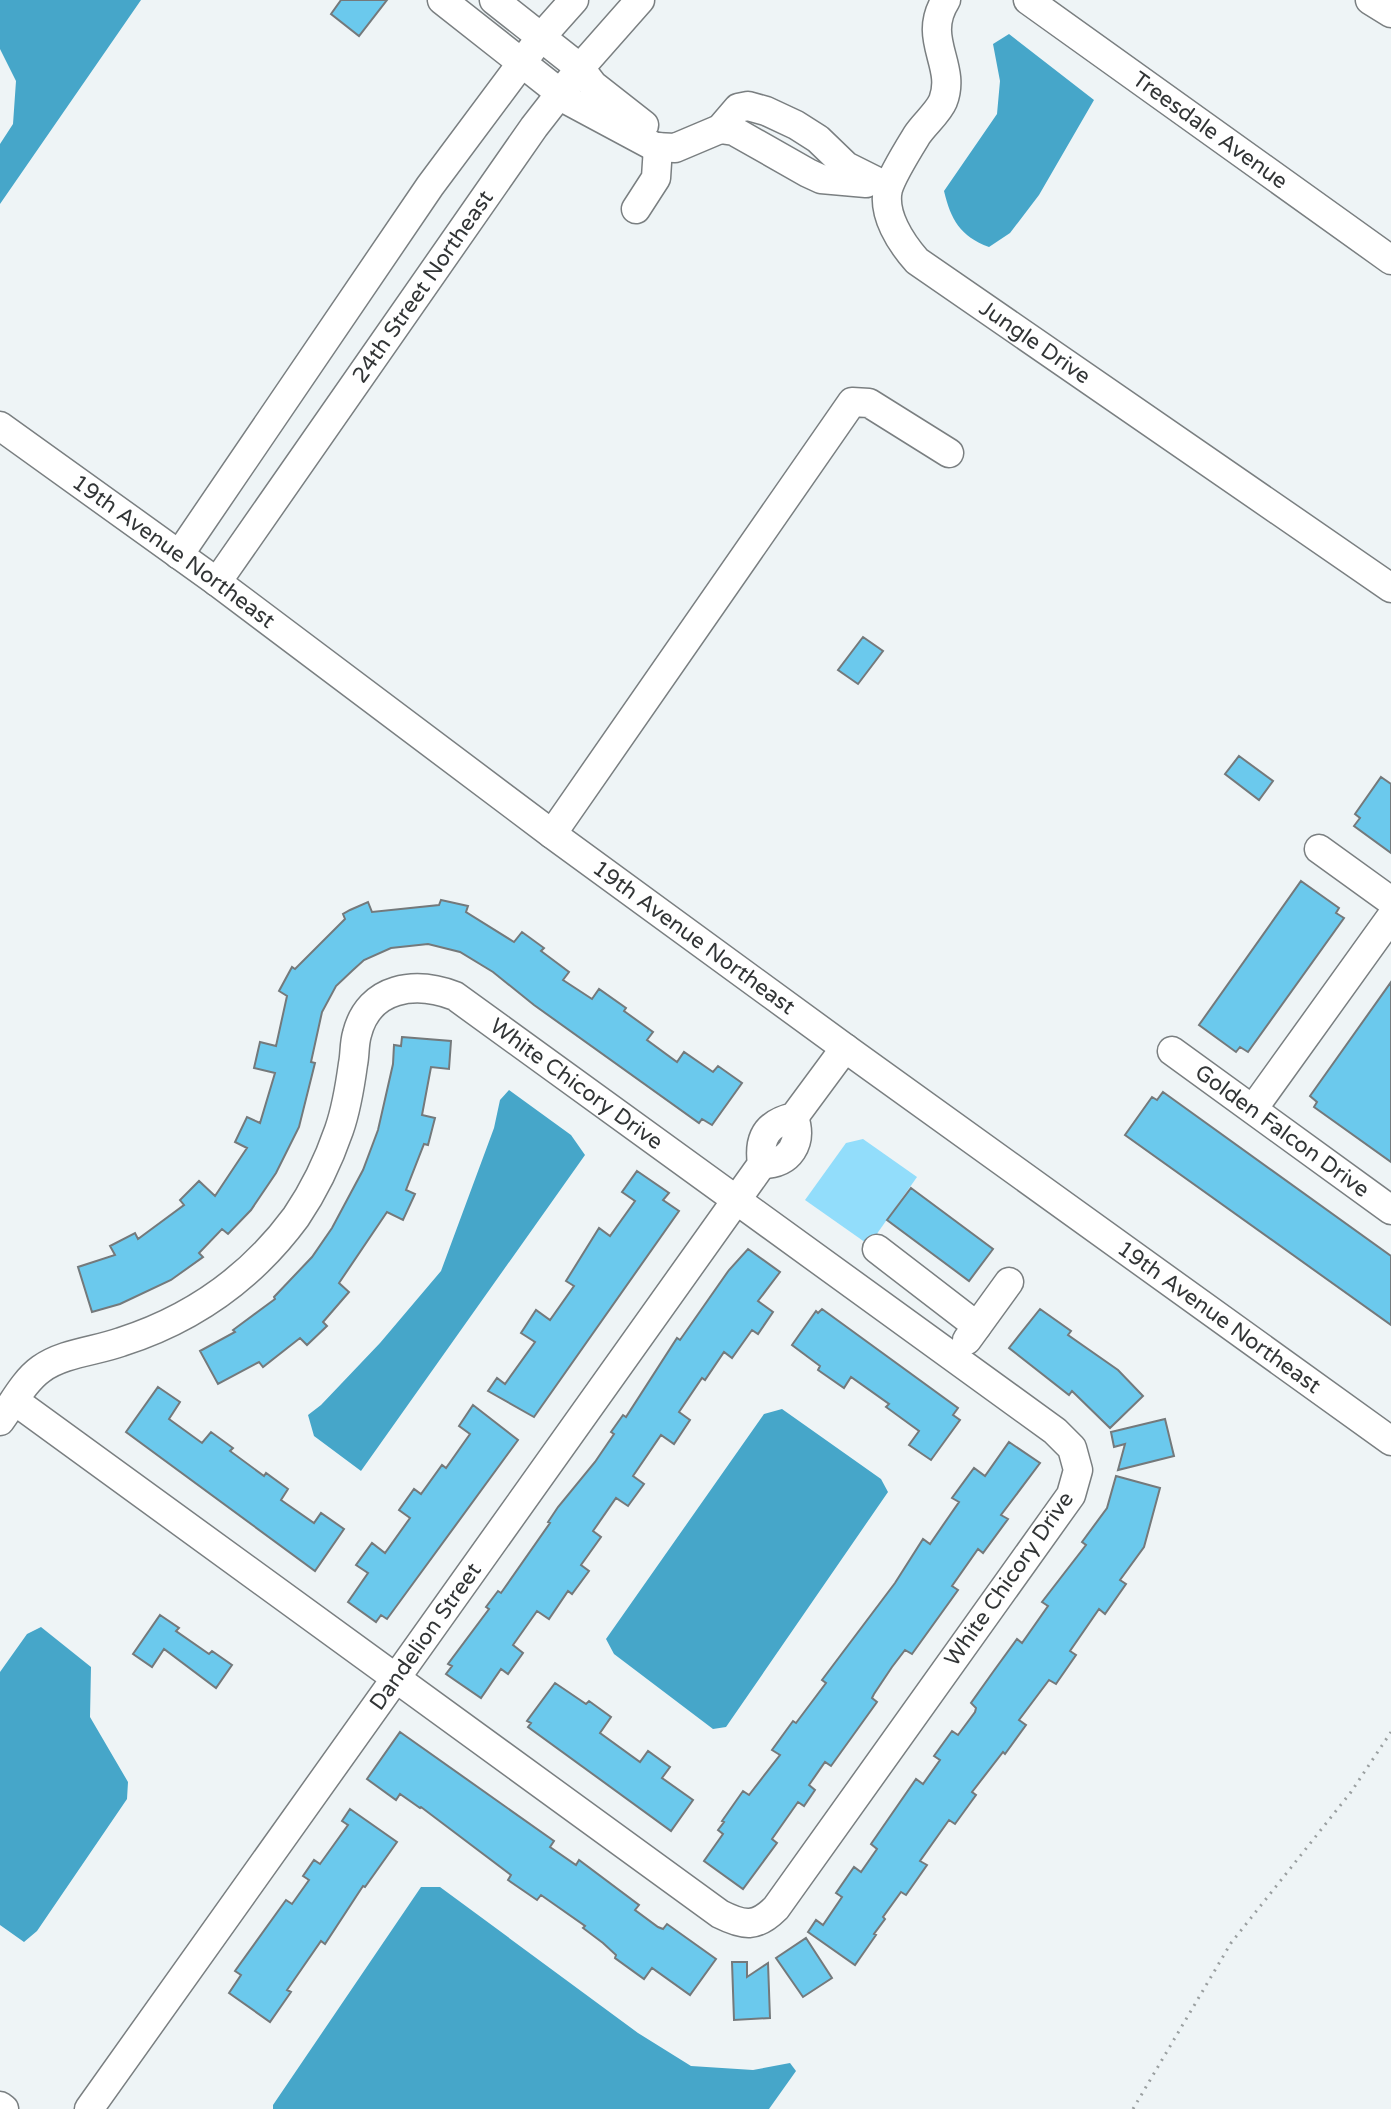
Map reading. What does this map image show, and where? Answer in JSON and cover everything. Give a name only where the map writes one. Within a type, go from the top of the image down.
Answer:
[{"type":"street","points":[[442,0],[559,94],[658,147],[675,148],[720,129],[734,131],[821,179],[888,187],[917,135],[943,101],[947,76],[936,40],[938,13],[946,0]]},
{"type":"street","points":[[494,0],[580,68],[593,85],[633,118],[667,138],[686,143]]},
{"type":"street","points":[[179,555],[430,186],[541,37],[574,0]]},
{"type":"street","name":"24th Street Northeast","points":[[217,582],[559,94],[640,0]]},
{"type":"street","name":"Treesdale Avenue","points":[[1028,0],[1391,260]]},
{"type":"street","points":[[1370,0],[1391,13]]},
{"type":"street","points":[[636,209],[656,178],[658,147]]},
{"type":"street","name":"Jungle Drive","points":[[888,187],[888,205],[899,238],[917,261],[1391,588]]},
{"type":"street","points":[[552,834],[852,402],[869,403],[949,453]]},
{"type":"street","name":"19th Avenue Northeast","points":[[0,426],[217,582],[552,834],[845,1048],[1391,1441]]},
{"type":"street","points":[[1319,849],[1391,901]]},
{"type":"street","points":[[1253,1109],[1391,917]]},
{"type":"street","name":"White Chicory Drive","points":[[418,986],[455,996],[737,1199],[1055,1431],[1072,1448],[1078,1470],[1071,1495],[766,1918],[740,1924],[720,1914],[396,1679],[7,1411],[37,1372],[50,1363],[136,1338],[193,1312],[240,1280],[270,1249],[297,1215],[339,1129],[357,1033],[367,1014],[382,998],[402,988],[418,986]]},
{"type":"street","name":"Dandelion Street","points":[[89,2109],[762,1164],[762,1137],[770,1126],[794,1117],[845,1048]]},
{"type":"street","name":"Golden Falcon Drive","points":[[1172,1051],[1391,1210]]},
{"type":"street","points":[[877,1249],[977,1326]]},
{"type":"street","points":[[954,1357],[1009,1282]]},
{"type":"path","points":[[1133,2109],[1231,1943],[1351,1792],[1391,1732]]},
{"type":"shaded area","points":[[0,0],[141,0],[0,204],[0,144],[13,124],[16,81],[0,49]]},
{"type":"shaded area","points":[[1009,34],[1094,100],[1039,195],[1010,233],[989,247],[971,238],[958,226],[944,191],[997,114],[1000,81],[993,44]]},
{"type":"shaded area","points":[[509,1090],[571,1135],[585,1155],[361,1471],[314,1436],[308,1415],[380,1343],[441,1271],[494,1128],[500,1100]]},
{"type":"shaded area","points":[[863,1139],[917,1177],[869,1245],[805,1200],[846,1143]]},
{"type":"shaded area","points":[[782,1409],[881,1479],[888,1492],[726,1727],[713,1729],[614,1654],[606,1639],[764,1414]]},
{"type":"shaded area","points":[[41,1627],[91,1667],[90,1717],[128,1782],[127,1799],[37,1931],[24,1942],[0,1925],[0,1672],[27,1634]]},
{"type":"shaded area","points":[[421,1887],[440,1887],[638,2033],[691,2066],[753,2070],[790,2063],[796,2071],[769,2109],[273,2109]]},
{"type":"building","points":[[341,0],[387,0],[359,36],[331,14]]},
{"type":"building","points":[[863,637],[883,651],[858,684],[838,670]]},
{"type":"building","points":[[1239,756],[1273,781],[1259,800],[1225,774]]},
{"type":"building","points":[[1381,777],[1391,784],[1391,853],[1354,826],[1360,818],[1355,814]]},
{"type":"building","points":[[1301,881],[1339,908],[1336,913],[1344,918],[1248,1052],[1240,1047],[1236,1052],[1199,1025]]},
{"type":"building","points":[[441,900],[468,906],[466,912],[514,942],[522,932],[569,972],[563,980],[592,999],[599,989],[626,1008],[624,1011],[653,1032],[647,1040],[677,1062],[684,1052],[713,1072],[718,1066],[742,1083],[712,1125],[702,1119],[699,1123],[493,972],[460,952],[428,944],[391,948],[364,960],[353,970],[336,986],[322,1012],[311,1062],[315,1063],[299,1127],[276,1173],[251,1210],[228,1234],[222,1229],[199,1253],[203,1257],[171,1280],[120,1304],[92,1312],[78,1267],[115,1255],[110,1246],[135,1233],[138,1239],[184,1205],[180,1200],[199,1181],[215,1196],[247,1148],[235,1142],[247,1117],[260,1123],[275,1073],[254,1068],[260,1042],[276,1046],[287,996],[279,991],[292,967],[295,969],[345,919],[343,914],[350,910],[368,902],[372,912],[439,905]]},
{"type":"building","points":[[1391,982],[1391,1162],[1314,1107],[1317,1102],[1310,1096]]},
{"type":"building","points":[[402,1037],[451,1041],[449,1069],[431,1067],[422,1115],[435,1118],[428,1145],[424,1144],[406,1190],[415,1194],[403,1220],[387,1212],[339,1283],[349,1292],[323,1322],[327,1326],[307,1345],[300,1338],[263,1367],[259,1362],[218,1384],[200,1351],[235,1332],[233,1330],[275,1299],[312,1257],[332,1228],[363,1170],[378,1130],[393,1064],[394,1045],[401,1046]]},
{"type":"building","points":[[1163,1092],[1391,1256],[1391,1325],[1125,1135],[1152,1097],[1157,1100]]},
{"type":"building","points":[[637,1171],[669,1193],[663,1200],[679,1211],[534,1417],[488,1391],[497,1378],[505,1384],[535,1342],[521,1333],[536,1310],[550,1320],[574,1286],[566,1281],[599,1228],[610,1236],[635,1201],[622,1192]]},
{"type":"building","points":[[911,1188],[993,1249],[969,1281],[887,1220]]},
{"type":"building","points":[[748,1249],[780,1272],[758,1301],[773,1312],[758,1334],[752,1330],[732,1358],[724,1352],[705,1380],[702,1378],[679,1412],[690,1420],[674,1444],[661,1435],[633,1476],[644,1484],[628,1506],[616,1498],[593,1531],[601,1537],[581,1565],[589,1571],[572,1594],[568,1591],[549,1619],[537,1611],[513,1645],[523,1653],[508,1674],[501,1669],[481,1698],[446,1674],[452,1666],[448,1664],[489,1609],[486,1607],[498,1591],[501,1593],[558,1507],[595,1462],[614,1434],[611,1432],[623,1415],[626,1417],[677,1338],[680,1340],[729,1270]]},
{"type":"building","points":[[822,1309],[958,1408],[953,1415],[960,1420],[931,1460],[909,1445],[919,1431],[886,1407],[889,1404],[851,1377],[844,1388],[818,1370],[820,1366],[792,1345],[816,1311],[818,1313]]},
{"type":"building","points":[[1040,1309],[1071,1331],[1068,1335],[1118,1370],[1143,1396],[1110,1428],[1072,1391],[1069,1395],[1009,1348]]},
{"type":"building","points":[[158,1387],[180,1402],[169,1419],[202,1443],[211,1432],[233,1448],[230,1451],[288,1489],[281,1500],[314,1523],[321,1513],[344,1529],[315,1571],[126,1432]]},
{"type":"building","points":[[473,1405],[518,1440],[387,1619],[381,1615],[376,1622],[348,1602],[368,1573],[356,1565],[372,1543],[385,1553],[410,1518],[399,1510],[414,1489],[421,1494],[442,1465],[446,1468],[470,1434],[459,1426]]},
{"type":"building","points":[[1165,1419],[1174,1456],[1118,1470],[1125,1444],[1114,1447],[1111,1432]]},
{"type":"building","points":[[1009,1442],[1040,1463],[1001,1515],[1008,1519],[983,1553],[978,1549],[952,1586],[958,1590],[912,1654],[905,1650],[892,1667],[872,1698],[877,1702],[831,1766],[825,1762],[809,1785],[815,1790],[804,1806],[798,1802],[772,1839],[777,1843],[743,1889],[704,1861],[723,1834],[718,1830],[722,1821],[743,1791],[749,1795],[780,1755],[772,1750],[826,1683],[822,1680],[895,1583],[923,1539],[930,1544],[959,1502],[952,1498],[974,1468],[985,1476]]},
{"type":"building","points":[[1116,1476],[1160,1488],[1144,1547],[1120,1580],[1126,1584],[1105,1614],[1099,1609],[1070,1651],[1076,1655],[1056,1684],[1049,1680],[1019,1720],[1026,1725],[972,1792],[976,1795],[955,1824],[949,1820],[920,1861],[927,1865],[906,1895],[901,1892],[883,1917],[885,1919],[876,1935],[855,1965],[808,1932],[816,1920],[823,1925],[842,1897],[836,1893],[854,1867],[861,1872],[877,1849],[871,1844],[916,1779],[923,1784],[940,1760],[934,1756],[952,1731],[958,1735],[975,1712],[976,1708],[971,1703],[1017,1639],[1022,1643],[1048,1606],[1042,1602],[1086,1545],[1082,1542],[1107,1508]]},
{"type":"building","points":[[160,1615],[179,1628],[176,1631],[209,1654],[212,1651],[232,1665],[216,1688],[164,1649],[152,1667],[133,1654]]},
{"type":"building","points":[[555,1683],[611,1717],[600,1733],[640,1762],[648,1751],[670,1767],[662,1778],[693,1800],[671,1831],[528,1727],[531,1723],[527,1721]]},
{"type":"building","points":[[400,1732],[554,1841],[550,1847],[576,1865],[579,1860],[639,1905],[635,1910],[658,1927],[663,1929],[667,1924],[716,1959],[690,1995],[652,1968],[644,1979],[615,1958],[616,1955],[583,1928],[585,1926],[541,1895],[537,1900],[508,1880],[511,1875],[421,1807],[400,1794],[396,1800],[367,1779]]},
{"type":"building","points":[[350,1809],[397,1842],[363,1886],[325,1944],[321,1941],[287,1990],[291,1992],[270,2022],[229,1993],[241,1975],[235,1971],[286,1900],[292,1904],[309,1880],[303,1876],[314,1860],[320,1864],[348,1825],[342,1821]]},
{"type":"building","points":[[806,1938],[832,1978],[803,1997],[776,1958]]},
{"type":"building","points":[[732,1962],[747,1962],[747,1977],[768,1963],[770,2018],[734,2020]]}]
